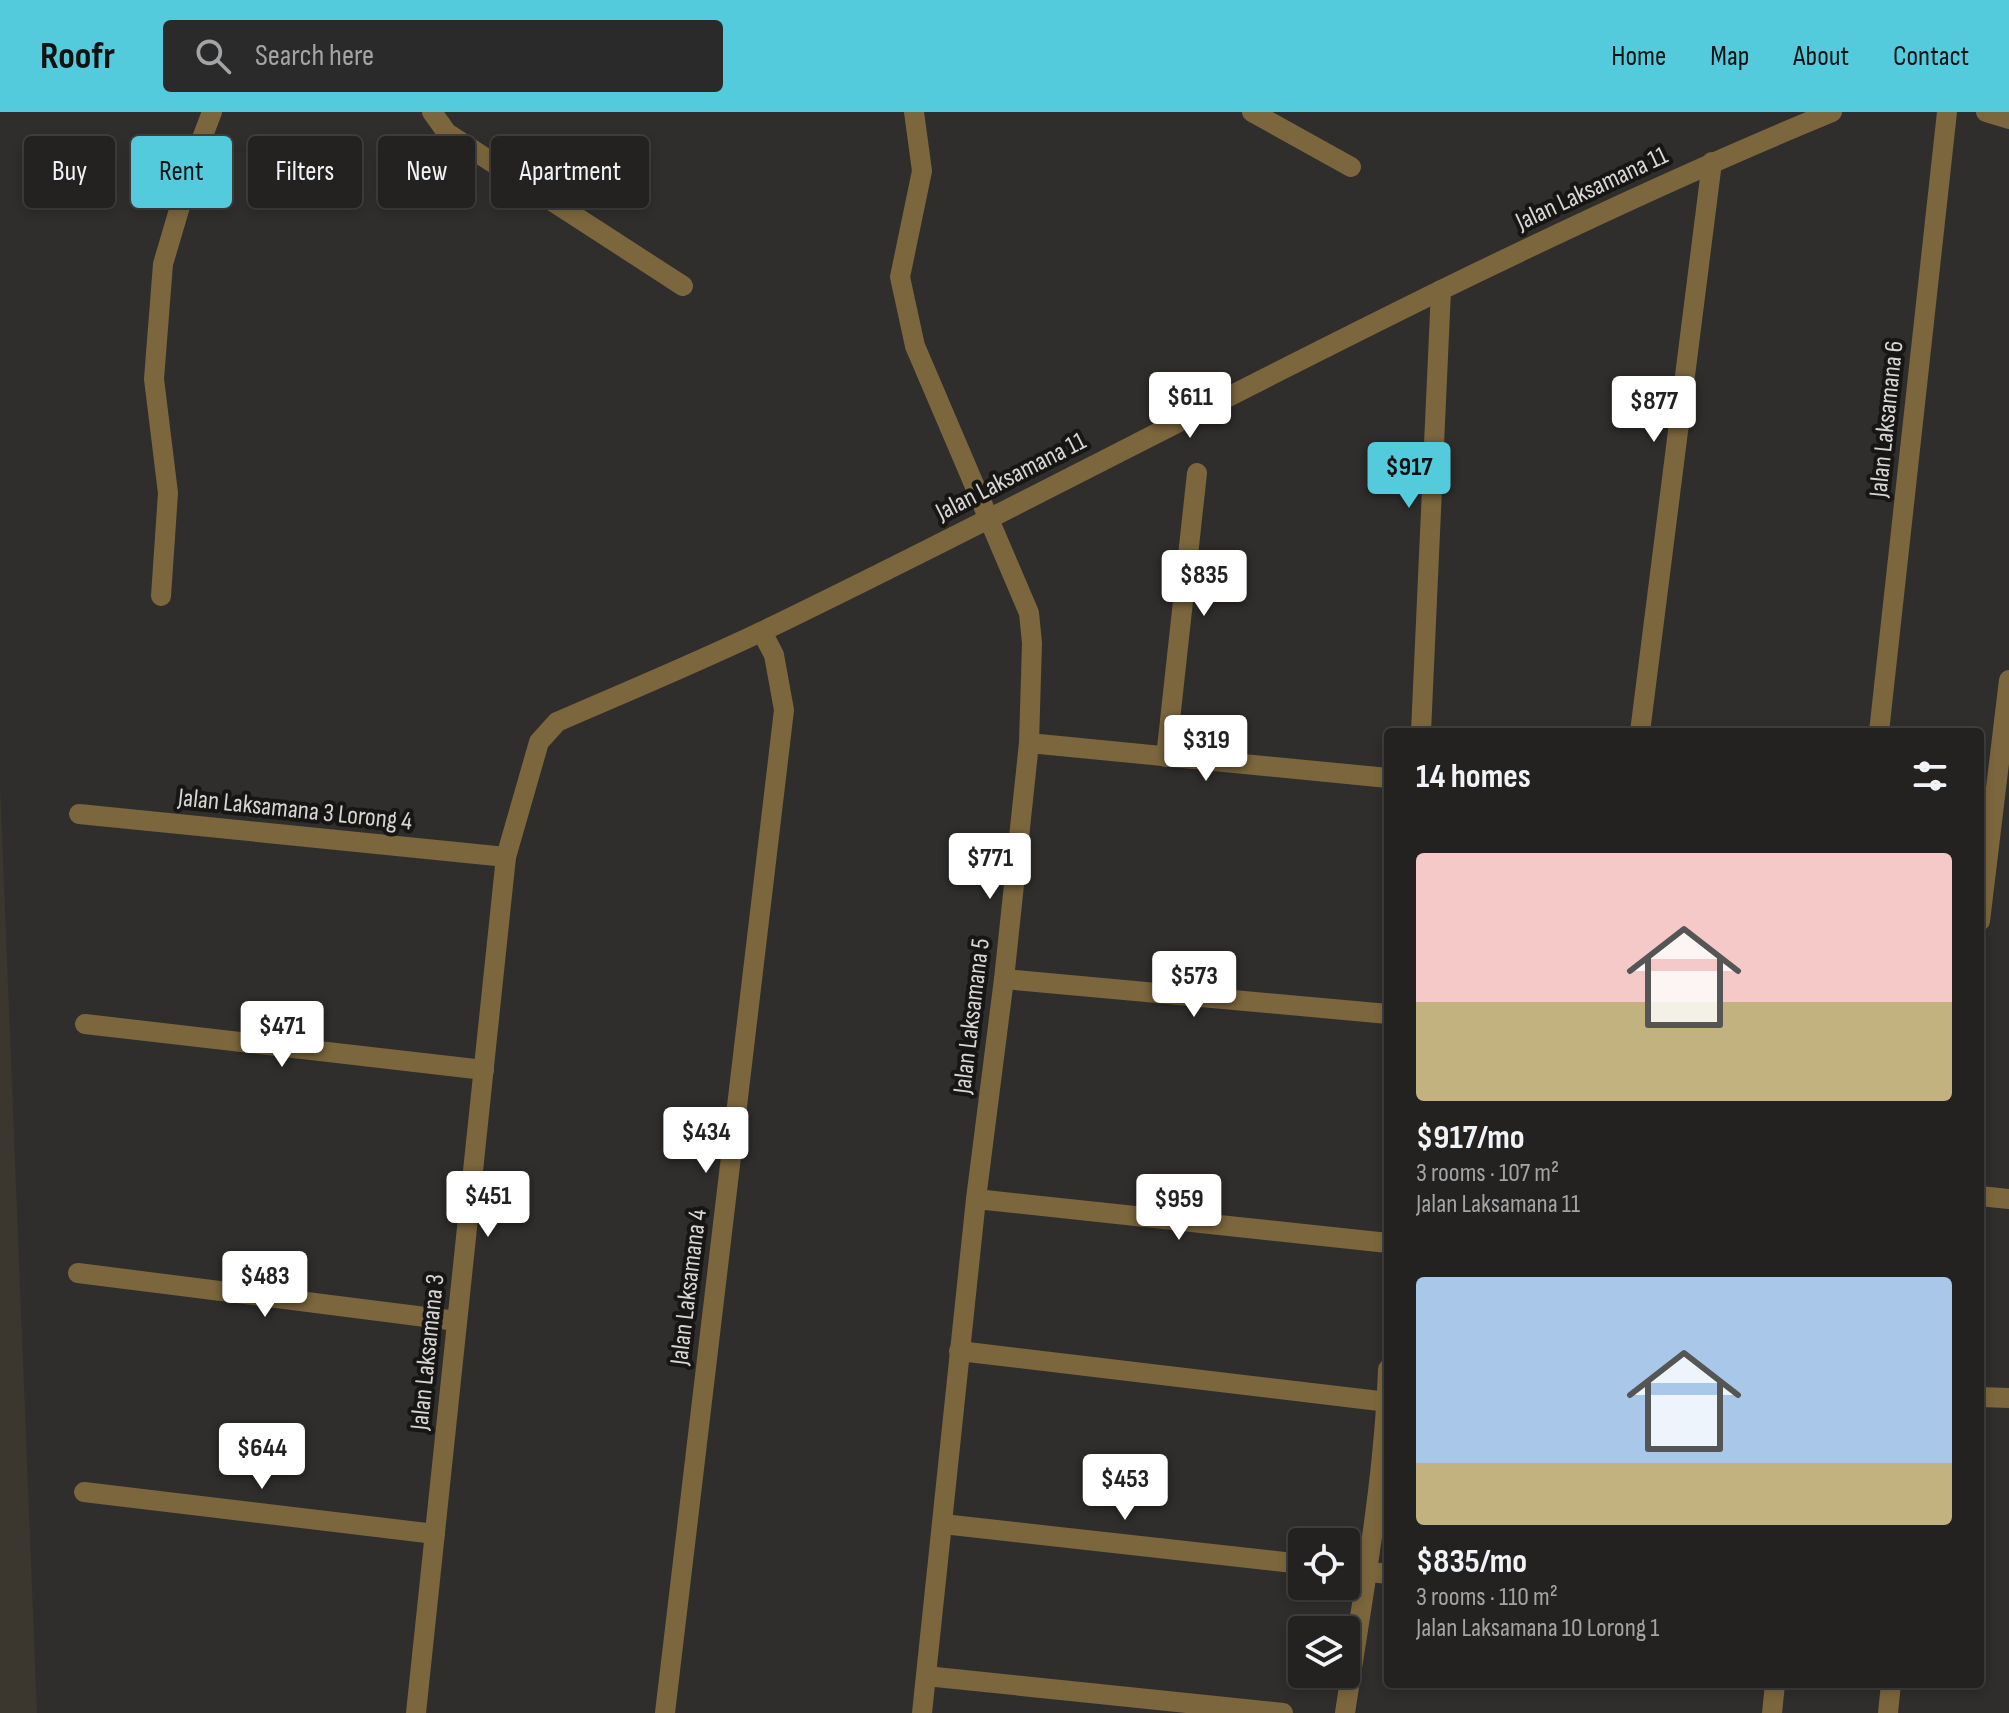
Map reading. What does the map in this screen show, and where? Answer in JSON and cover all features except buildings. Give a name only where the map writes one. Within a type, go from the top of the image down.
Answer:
[{"type":"street","points":[[161,596],[168,493],[154,379],[163,264],[194,159],[212,112]]},
{"type":"street","points":[[432,112],[447,133],[683,286]]},
{"type":"street","name":"Jalan Laksamana 5","points":[[914,112],[922,171],[900,277],[915,346],[1029,613],[1032,643],[1029,743],[959,1351],[922,1713]]},
{"type":"street","points":[[1252,112],[1351,167]]},
{"type":"street","name":"Jalan Laksamana 11","points":[[534,761],[539,742],[557,722],[762,632],[1441,290],[1712,162],[1832,112]]},
{"type":"street","name":"Jalan Laksamana 6","points":[[1879,728],[1947,112]]},
{"type":"street","points":[[1986,112],[2009,119]]},
{"type":"street","points":[[1641,728],[1712,162]]},
{"type":"street","points":[[1421,728],[1441,290]]},
{"type":"street","points":[[1166,757],[1197,473]]},
{"type":"street","name":"Jalan Laksamana 4","points":[[665,1713],[784,710],[774,655],[762,632]]},
{"type":"street","points":[[1984,888],[2009,680]]},
{"type":"street","points":[[1029,743],[1384,778]]},
{"type":"street","name":"Jalan Laksamana 3","points":[[416,1713],[506,857],[534,761]]},
{"type":"street","name":"Jalan Laksamana 3 Lorong 4","points":[[79,814],[506,857]]},
{"type":"street","points":[[1004,979],[1384,1014]]},
{"type":"street","points":[[85,1024],[484,1070]]},
{"type":"street","points":[[1984,1196],[2009,1199]]},
{"type":"street","points":[[976,1199],[1384,1243]]},
{"type":"street","points":[[78,1273],[457,1321]]},
{"type":"street","points":[[959,1351],[1384,1402]]},
{"type":"street","points":[[1984,1397],[2009,1398]]},
{"type":"street","points":[[1360,1549],[1384,1418]]},
{"type":"street","points":[[84,1492],[435,1534]]},
{"type":"street","points":[[943,1524],[1288,1562]]},
{"type":"street","points":[[1360,1571],[1384,1574]]},
{"type":"street","points":[[1345,1713],[1354,1600]]},
{"type":"street","points":[[926,1676],[1283,1713]]},
{"type":"street","points":[[1772,1713],[1775,1688]]},
{"type":"street","points":[[1888,1713],[1891,1688]]},
{"type":"shaded area","points":[[0,783],[37,1713],[0,1713]]}]
